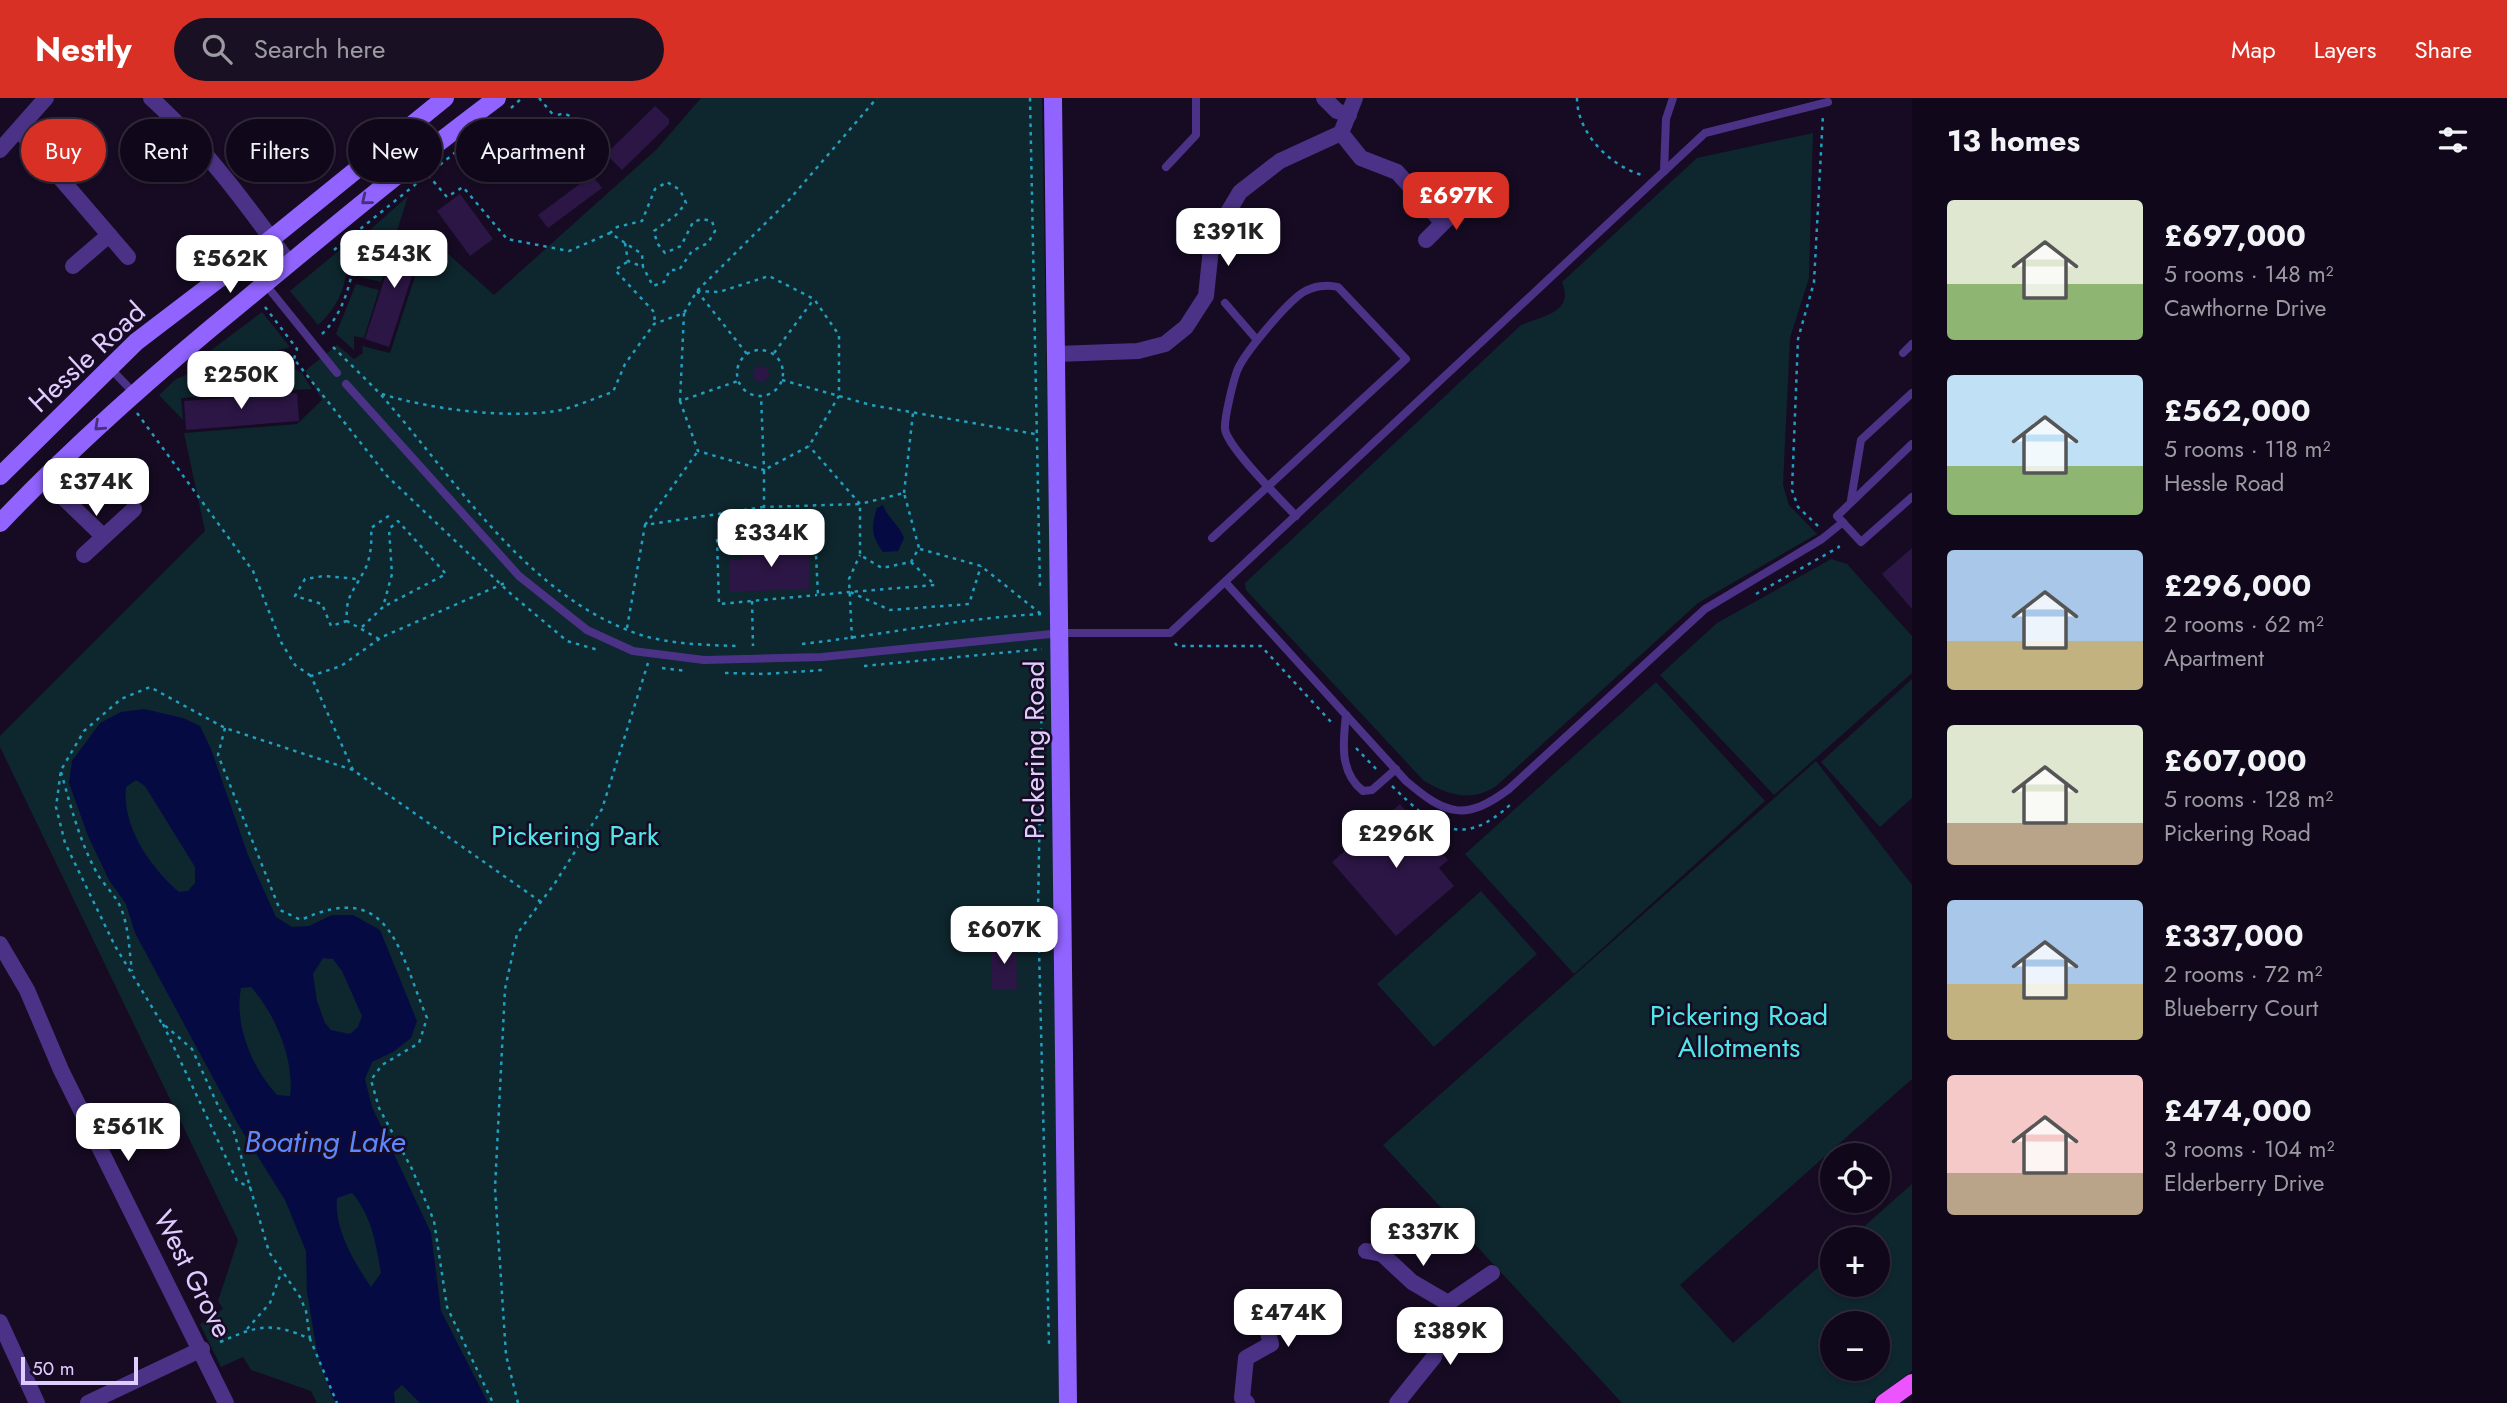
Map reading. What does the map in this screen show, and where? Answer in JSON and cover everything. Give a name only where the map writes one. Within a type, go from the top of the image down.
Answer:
[{"type":"main road","points":[[1884,1403],[1912,1383]]},
{"type":"street","points":[[0,150],[46,98]]},
{"type":"street","points":[[151,98],[179,123],[289,263]]},
{"type":"street","name":"Hessle Road","points":[[419,119],[445,98]]},
{"type":"street","name":"Pickering Road","points":[[1053,98],[1061,633],[1059,839],[1068,1403]]},
{"type":"street","points":[[1324,98],[1337,111],[1349,115]]},
{"type":"street","points":[[1056,354],[1138,351],[1165,344],[1186,327],[1206,296],[1212,239],[1240,192],[1280,161],[1341,133],[1355,98]]},
{"type":"street","name":"Hessle Road","points":[[442,142],[500,106]]},
{"type":"street","points":[[19,130],[128,257]]},
{"type":"street","points":[[1341,133],[1361,158],[1397,172],[1441,221]]},
{"type":"street","name":"Hessle Road","points":[[0,477],[136,342],[348,177]]},
{"type":"street","name":"Hessle Road","points":[[0,523],[43,478],[134,401],[264,283],[387,182]]},
{"type":"street","points":[[1426,240],[1441,221],[1464,202]]},
{"type":"street","points":[[73,266],[109,235]]},
{"type":"street","points":[[43,478],[103,536]]},
{"type":"street","points":[[84,555],[134,509]]},
{"type":"street","name":"West Grove","points":[[0,944],[27,990],[61,1070],[202,1349],[226,1403]]},
{"type":"street","points":[[1377,1248],[1412,1282],[1448,1303]]},
{"type":"street","points":[[1397,1403],[1434,1357],[1448,1303],[1492,1273]]},
{"type":"street","points":[[1247,1403],[1242,1398],[1246,1358],[1270,1345],[1267,1329],[1254,1310]]},
{"type":"street","points":[[0,1322],[37,1403]]},
{"type":"street","points":[[89,1403],[202,1349]]},
{"type":"lane","points":[[1167,167],[1196,135],[1196,98]]},
{"type":"lane","points":[[1664,171],[1666,119],[1673,98]]},
{"type":"lane","points":[[346,384],[519,576],[587,630],[633,651],[704,660],[822,657],[1061,633],[1170,633],[1705,133],[1826,102]]},
{"type":"lane","points":[[245,259],[337,373]]},
{"type":"lane","points":[[1212,538],[1268,485],[1406,359],[1338,287],[1327,284],[1302,293],[1257,340],[1237,371],[1225,430],[1232,446],[1268,485],[1296,516]]},
{"type":"lane","points":[[1225,303],[1257,340]]},
{"type":"lane","points":[[1903,353],[1912,344]]},
{"type":"lane","points":[[109,367],[134,401]]},
{"type":"lane","points":[[1851,500],[1861,440],[1912,393]]},
{"type":"lane","points":[[1912,444],[1837,516],[1861,542],[1912,497]]},
{"type":"lane","points":[[1226,583],[1396,769],[1433,804],[1460,811],[1485,807],[1509,789],[1705,609],[1828,535],[1843,522]]},
{"type":"lane","points":[[1346,715],[1343,735],[1347,772],[1353,783],[1363,791],[1372,790],[1396,769]]},
{"type":"path","points":[[500,106],[522,98]]},
{"type":"path","points":[[539,98],[556,117],[567,115],[572,119]]},
{"type":"path","points":[[698,451],[680,401],[684,313],[697,291],[789,200],[877,98]]},
{"type":"path","points":[[1030,98],[1041,614]]},
{"type":"path","points":[[1577,98],[1580,119],[1594,142],[1615,163],[1655,179]]},
{"type":"path","points":[[1747,599],[1839,547],[1798,507],[1792,490],[1798,339],[1814,282],[1826,102]]},
{"type":"path","points":[[442,164],[456,152]]},
{"type":"path","points":[[325,257],[419,182]]},
{"type":"path","points":[[434,182],[447,197],[463,187],[507,239],[569,251],[610,233],[617,227],[642,221],[656,190],[667,182],[680,190],[686,203],[676,215],[654,231],[657,243],[665,253],[681,246],[693,222],[702,219],[712,221],[715,231],[708,243],[692,251],[679,270],[670,271],[664,282],[653,286],[643,267],[642,254],[610,233]]},
{"type":"path","points":[[321,335],[340,308],[353,272],[358,232]]},
{"type":"path","points":[[625,243],[628,261]]},
{"type":"path","points":[[628,261],[643,267]]},
{"type":"path","points":[[380,394],[425,405],[482,412],[556,411],[613,391],[625,364],[653,324],[655,313],[615,270],[628,261]]},
{"type":"path","points":[[697,291],[719,292],[769,276],[814,299],[839,335],[839,396],[809,446],[764,470],[698,451]]},
{"type":"path","points":[[697,291],[747,354]]},
{"type":"path","points":[[773,354],[814,299]]},
{"type":"path","points":[[255,311],[263,305],[296,349],[294,359],[387,476],[500,584],[567,641],[607,652]]},
{"type":"path","points":[[653,324],[684,313]]},
{"type":"path","points":[[313,326],[380,394],[484,517],[533,568],[587,609],[641,635],[701,645],[740,646]]},
{"type":"path","points":[[760,350],[773,354],[782,365],[782,380],[774,391],[761,396],[747,392],[738,381],[738,366],[747,354],[760,350]]},
{"type":"path","points":[[201,352],[190,361],[253,365],[294,359]]},
{"type":"path","points":[[782,380],[913,413],[1037,434]]},
{"type":"path","points":[[680,401],[738,381]]},
{"type":"path","points":[[761,396],[767,536]]},
{"type":"path","points":[[134,401],[253,571],[281,642],[295,665],[311,676],[353,770]]},
{"type":"path","points":[[860,555],[882,568],[911,562],[919,548],[904,493],[913,413]]},
{"type":"path","points":[[809,446],[860,504],[860,555],[849,579],[852,639]]},
{"type":"path","points":[[627,628],[645,525],[698,451]]},
{"type":"path","points":[[645,525],[764,507],[860,504],[904,493]]},
{"type":"path","points":[[346,621],[346,608],[358,579],[364,573],[372,545],[371,528],[390,514]]},
{"type":"path","points":[[362,627],[383,607],[446,574],[398,521],[388,529],[392,574],[383,607]]},
{"type":"path","points":[[818,595],[815,535],[717,538],[719,604],[935,585],[911,562]]},
{"type":"path","points":[[919,548],[981,566],[1041,614]]},
{"type":"path","points":[[850,592],[890,610],[969,604],[981,566]]},
{"type":"path","points":[[358,579],[324,576],[305,579],[295,596],[322,604],[331,626],[346,621],[362,627],[379,639]]},
{"type":"path","points":[[311,676],[341,666],[379,639],[519,576]]},
{"type":"path","points":[[752,601],[752,646],[765,647]]},
{"type":"path","points":[[802,644],[852,639],[996,616],[1041,614]]},
{"type":"path","points":[[1170,633],[1177,646],[1261,646],[1385,779],[1419,813],[1444,829],[1464,830],[1487,822],[1515,800]]},
{"type":"path","points":[[518,1403],[506,1355],[495,1188],[505,989],[517,934],[602,809],[651,653]]},
{"type":"path","points":[[1042,676],[1038,910],[1049,1351]]},
{"type":"path","points":[[251,1188],[237,1181],[162,1022],[87,894],[65,843],[56,807],[61,770],[84,731],[121,699],[150,687],[225,728],[353,770],[541,902]]},
{"type":"path","points":[[225,728],[218,755],[280,909],[301,920],[328,908],[348,906],[367,911],[388,925],[427,1018],[419,1043],[382,1065],[371,1080],[379,1108],[412,1169],[434,1221],[447,1307],[493,1403]]},
{"type":"path","points":[[61,770],[73,818],[98,874],[120,906],[127,932],[132,974]]},
{"type":"path","points":[[162,1022],[192,1049],[241,1149],[269,1252],[300,1297],[306,1311],[310,1339],[338,1403]]},
{"type":"path","points":[[246,1331],[270,1303],[281,1273]]},
{"type":"path","points":[[220,1342],[257,1327],[293,1331],[310,1339]]},
{"type":"green space","name":"Pickering Park","points":[[701,98],[1042,98],[1064,1403],[317,1403],[311,1391],[251,1370],[243,1357],[221,1367],[200,1324],[223,1309],[218,1301],[238,1240],[0,747],[0,736],[205,531],[184,433],[297,424],[322,400],[305,371],[337,345],[354,359],[363,353],[362,346],[390,353],[428,236],[494,295],[657,149]]},
{"type":"green space","points":[[1813,133],[1809,278],[1790,338],[1783,485],[1789,505],[1817,534],[1698,603],[1495,787],[1477,794],[1459,795],[1424,781],[1246,590],[1245,583],[1521,325],[1546,316],[1560,307],[1565,292],[1562,282],[1697,158]]},
{"type":"green space","points":[[408,196],[381,282],[360,277],[365,244],[371,229]]},
{"type":"green space","points":[[347,244],[347,268],[343,289],[327,316],[318,325],[290,291]]},
{"type":"green space","points":[[356,284],[379,290],[364,338],[354,336],[354,350],[336,334]]},
{"type":"green space","points":[[262,312],[290,347],[249,359],[202,357]]},
{"type":"green space","points":[[290,366],[302,373],[312,389],[250,393],[247,374]]},
{"type":"green space","points":[[199,370],[238,374],[240,393],[181,398],[183,420],[159,395],[176,379]]},
{"type":"green space","points":[[1831,559],[1847,564],[1912,636],[1912,673],[1774,795],[1660,675],[1717,623]]},
{"type":"green space","points":[[1912,679],[1912,798],[1880,827],[1821,762]]},
{"type":"green space","points":[[1656,682],[1765,801],[1574,974],[1465,854]]},
{"type":"green space","name":"Pickering Road Allotments","points":[[1816,761],[1912,885],[1912,1079],[1840,1143],[1820,1143],[1820,1161],[1680,1285],[1733,1343],[1820,1266],[1820,1297],[1890,1297],[1890,1227],[1864,1227],[1879,1213],[1890,1213],[1890,1204],[1912,1184],[1912,1371],[1869,1403],[1622,1403],[1383,1145]]},
{"type":"green space","points":[[1481,891],[1537,954],[1434,1047],[1377,984]]},
{"type":"water","points":[[883,505],[904,538],[898,551],[883,552],[874,536],[875,514],[877,508]]},
{"type":"water","name":"Boating Lake","points":[[144,709],[183,718],[200,726],[211,749],[248,855],[276,917],[292,927],[309,926],[332,915],[353,915],[380,930],[417,1021],[411,1038],[393,1052],[372,1062],[365,1079],[372,1107],[431,1233],[441,1311],[488,1403],[420,1403],[402,1385],[394,1392],[395,1403],[336,1403],[332,1397],[317,1352],[307,1292],[306,1251],[285,1200],[239,1126],[135,933],[126,904],[109,880],[88,836],[69,783],[72,761],[100,723],[121,712]],"holes":[[[136,780],[145,786],[195,867],[195,883],[188,891],[179,892],[168,882],[140,845],[129,817],[126,787]],[[323,958],[333,959],[342,971],[362,1016],[358,1027],[350,1034],[331,1030],[325,1023],[317,1001],[313,974]],[[251,987],[275,1024],[286,1053],[291,1082],[290,1096],[277,1095],[253,1059],[240,1017],[241,988]],[[352,1193],[369,1221],[381,1273],[371,1287],[342,1233],[337,1198]]]},
{"type":"building","points":[[655,106],[669,119],[669,124],[622,170],[609,157],[609,151]]},
{"type":"building","points":[[583,182],[597,182],[602,188],[548,228],[538,215]]},
{"type":"building","points":[[460,194],[493,239],[470,256],[437,211]]},
{"type":"building","points":[[399,234],[423,242],[389,347],[365,339]]},
{"type":"building","points":[[761,366],[767,368],[767,380],[761,382],[755,380],[753,374],[755,368]]},
{"type":"building","points":[[297,393],[299,421],[186,430],[184,401]]},
{"type":"building","points":[[809,546],[809,589],[730,592],[730,560],[742,560],[740,548]]},
{"type":"building","points":[[1912,548],[1912,609],[1882,574]]},
{"type":"building","points":[[1400,804],[1448,860],[1439,868],[1454,886],[1396,936],[1332,862]]},
{"type":"building","points":[[991,944],[1016,944],[1017,989],[992,989]]}]
